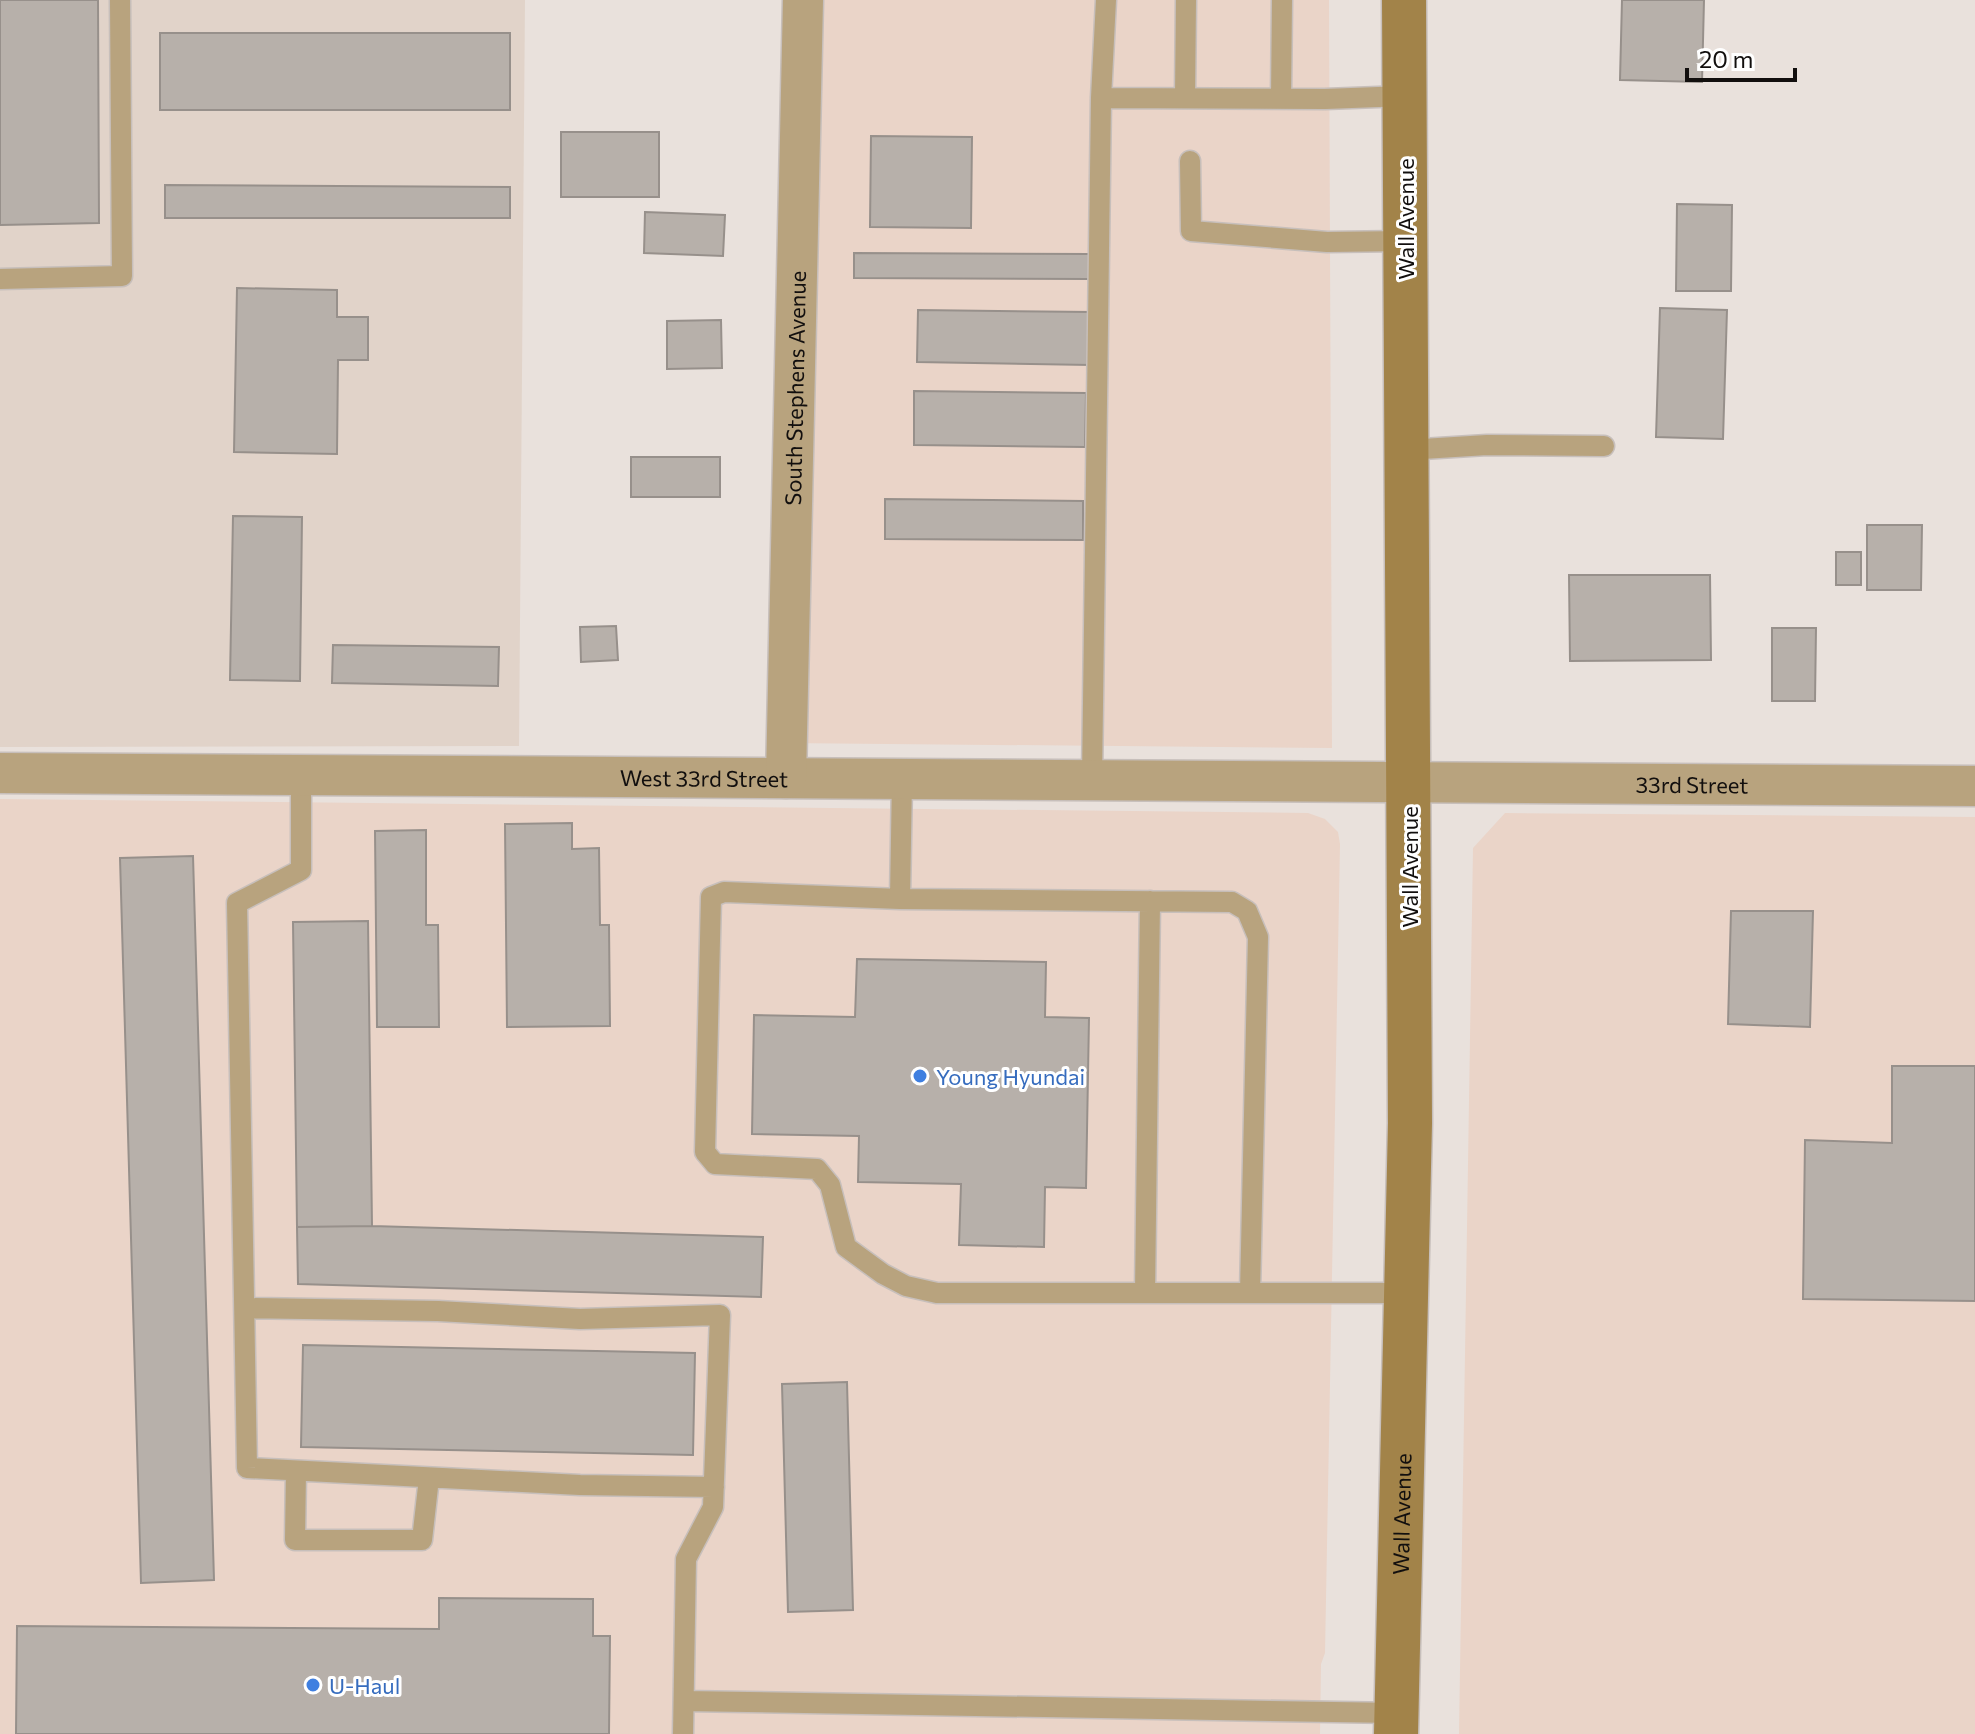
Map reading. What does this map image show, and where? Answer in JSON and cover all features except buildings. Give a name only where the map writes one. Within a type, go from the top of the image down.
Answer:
[{"type":"main road","name":"Wall Avenue","points":[[1396,1724],[1410,1123],[1404,0]]},
{"type":"street","name":"South Stephens Avenue","points":[[786,778],[803,0]]},
{"type":"street","name":"West 33rd Street","points":[[0,773],[1408,782]]},
{"type":"street","name":"33rd Street","points":[[1408,782],[1975,786]]},
{"type":"lane","points":[[0,279],[122,276],[120,0]]},
{"type":"lane","points":[[1092,780],[1101,98],[1106,0]]},
{"type":"lane","points":[[1185,97],[1186,0]]},
{"type":"lane","points":[[1281,99],[1282,0]]},
{"type":"lane","points":[[1101,98],[1405,96]]},
{"type":"lane","points":[[1190,161],[1191,231],[1327,242],[1405,241]]},
{"type":"lane","points":[[1406,450],[1487,445],[1604,446]]},
{"type":"lane","points":[[301,775],[301,870],[237,903],[247,1468],[580,1485],[714,1487]]},
{"type":"lane","points":[[900,899],[902,779]]},
{"type":"lane","points":[[1250,1293],[1258,937],[1247,911],[1232,902],[900,899],[724,892],[711,897],[705,1152],[715,1164],[817,1169],[830,1185],[846,1247],[883,1274],[906,1286],[937,1293],[1145,1293],[1250,1293],[1406,1293]]},
{"type":"lane","points":[[1145,1293],[1150,901]]},
{"type":"lane","points":[[246,1308],[438,1311],[580,1319],[720,1315],[713,1507],[686,1559],[683,1734]]},
{"type":"lane","points":[[296,1471],[295,1540],[422,1540],[429,1478]]},
{"type":"lane","points":[[684,1701],[1396,1724]]},
{"type":"shaded area","points":[[0,0],[525,0],[519,746],[0,747]]},
{"type":"shaded area","points":[[803,0],[1329,0],[1332,748],[783,743]]},
{"type":"shaded area","points":[[0,799],[1308,813],[1325,819],[1338,832],[1340,844],[1325,1653],[1321,1664],[1320,1734],[0,1734]]},
{"type":"shaded area","points":[[1505,813],[1975,817],[1975,1734],[1459,1734],[1473,848]]},
{"type":"place","name":"Young Hyundai","points":[[920,1076]]},
{"type":"place","name":"U-Haul","points":[[313,1685]]}]
